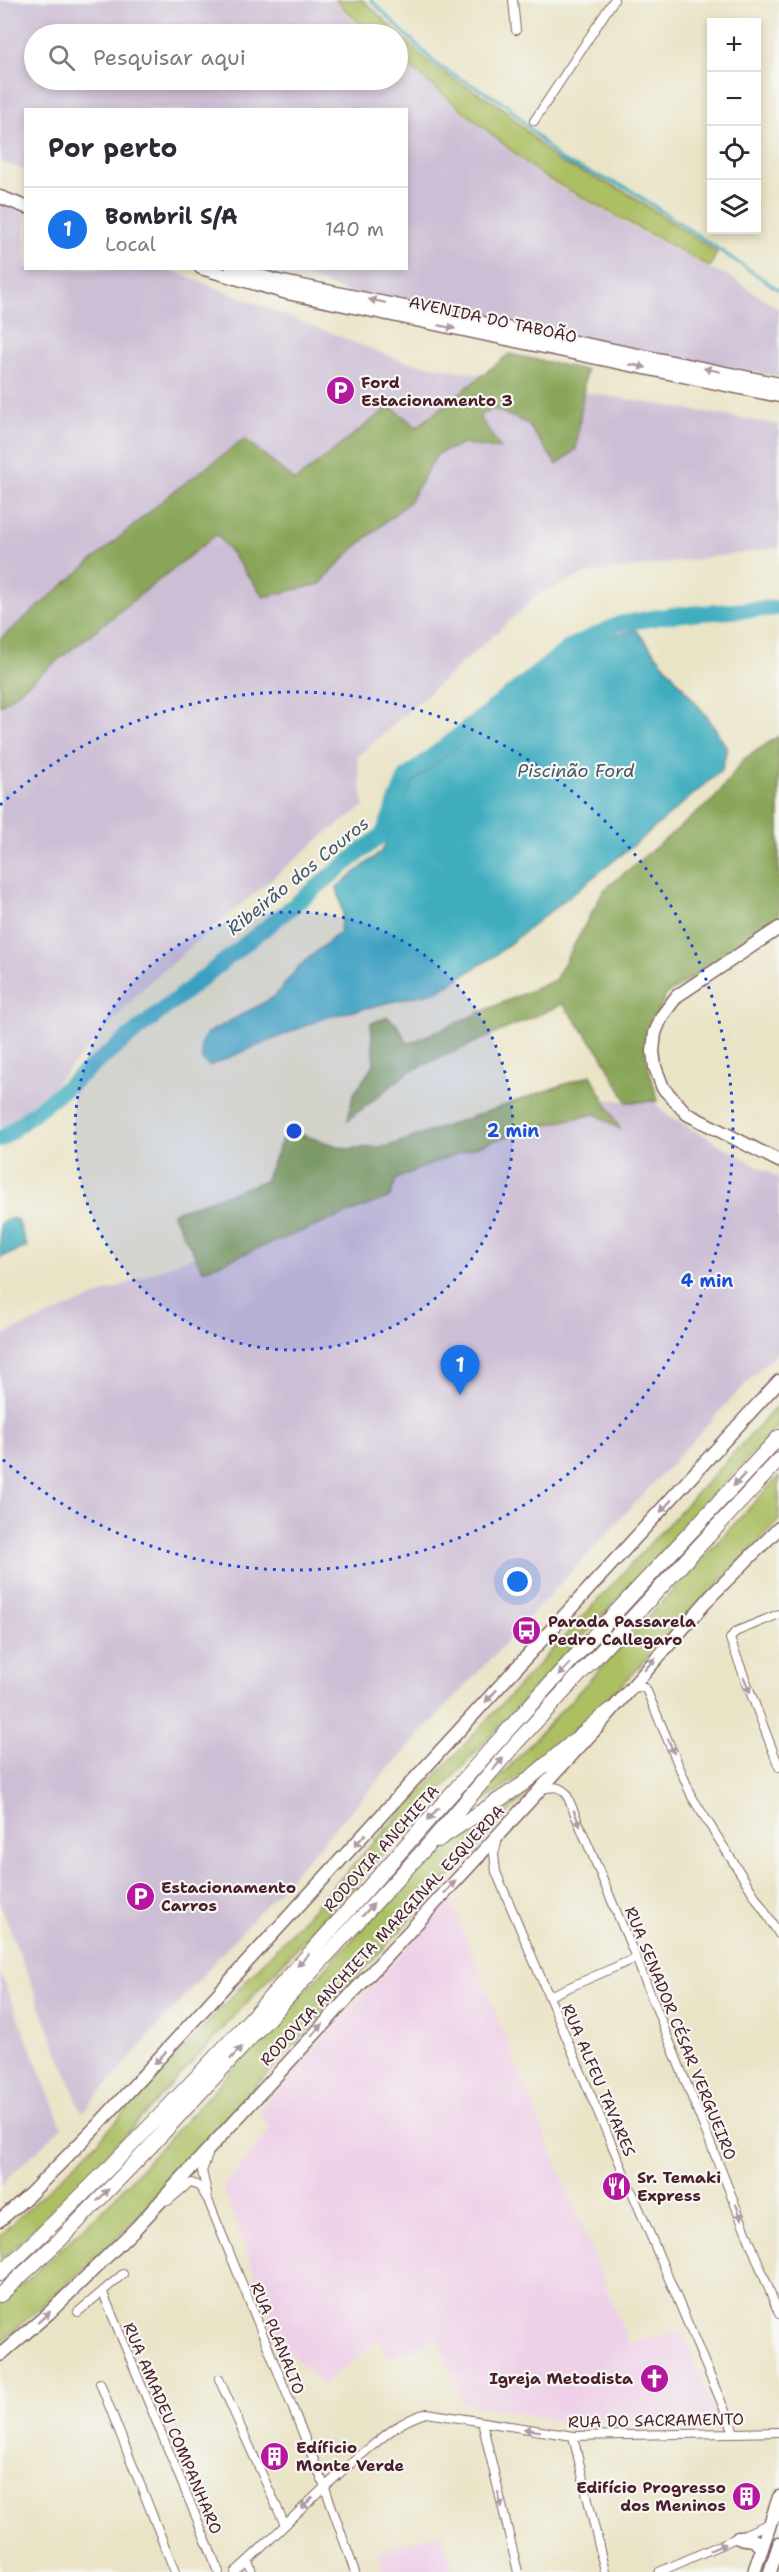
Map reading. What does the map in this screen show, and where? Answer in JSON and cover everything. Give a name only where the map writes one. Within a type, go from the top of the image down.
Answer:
[{"type":"highway","name":"RODOVIA ANCHIETA","points":[[0,2274],[147,2130],[323,1939],[507,1731],[779,1437]]},
{"type":"highway","name":"RODOVIA ANCHIETA","points":[[0,2295],[62,2238],[149,2148],[422,1852],[517,1742],[779,1460]]},
{"type":"highway","points":[[422,1852],[523,1784],[610,1710]]},
{"type":"main road","points":[[0,189],[24,199]]},
{"type":"main road","points":[[0,197],[24,206]]},
{"type":"main road","name":"AVENIDA DO TABOÃO","points":[[208,270],[287,293],[779,396]]},
{"type":"main road","name":"AVENIDA DO TABOÃO","points":[[239,270],[278,281],[779,384]]},
{"type":"main road","points":[[779,928],[677,996],[662,1016],[655,1033],[652,1051],[663,1088],[681,1109],[779,1161]]},
{"type":"main road","points":[[0,2220],[29,2195],[96,2127],[779,1381]]},
{"type":"main road","name":"RODOVIA ANCHIETA MARGINAL ESQUERDA","points":[[0,2355],[49,2313],[135,2229],[498,1835],[712,1594],[779,1528]]},
{"type":"main road","points":[[754,2572],[775,2520],[779,2497]]},
{"type":"main road","points":[[738,2538],[754,2540],[762,2548]]},
{"type":"main road","points":[[770,2572],[779,2544]]},
{"type":"street","points":[[513,0],[516,30]]},
{"type":"street","points":[[534,121],[614,0]]},
{"type":"street","points":[[779,1614],[730,1636],[731,1644],[779,1765]]},
{"type":"street","points":[[629,1688],[646,1689],[692,1797],[779,1934]]},
{"type":"street","name":"RUA SENADOR CÉSAR VERGUEIRO","points":[[538,1790],[555,1786],[566,1793],[636,1958],[779,2314]]},
{"type":"street","name":"RUA ALFEU TAVARES","points":[[498,1835],[494,1854],[496,1872],[734,2432]]},
{"type":"street","points":[[549,1996],[636,1958]]},
{"type":"street","name":"RUA PLANALTO","points":[[222,2134],[203,2166],[208,2200],[324,2485],[355,2572]]},
{"type":"street","points":[[135,2229],[187,2185],[196,2183],[208,2200]]},
{"type":"street","points":[[78,2312],[103,2294],[123,2274]]},
{"type":"street","name":"RUA AMADEU COMPANHARO","points":[[103,2294],[219,2572]]},
{"type":"street","points":[[219,2379],[285,2525]]},
{"type":"street","points":[[100,2383],[175,2572]]},
{"type":"street","name":"RUA DO SACRAMENTO","points":[[235,2572],[324,2485],[410,2417],[427,2413],[573,2436],[779,2432]]},
{"type":"street","points":[[482,2422],[518,2572]]},
{"type":"street","points":[[573,2436],[604,2572]]},
{"type":"street","points":[[659,2572],[775,2520]]},
{"type":"street","points":[[248,2560],[252,2572]]},
{"type":"shaded area","points":[[0,0],[332,0],[357,24],[24,24],[24,90],[408,90],[408,67],[541,177],[707,268],[727,275],[779,309],[779,377],[352,294],[287,270],[408,270],[408,108],[24,108],[24,171],[0,161]]},
{"type":"shaded area","points":[[0,201],[24,212],[24,270],[171,270],[402,361],[779,425],[779,548],[586,574],[540,594],[357,757],[364,806],[324,835],[147,984],[0,1144]]},
{"type":"shaded area","points":[[647,1093],[665,1114],[779,1178],[779,1351],[749,1380],[394,1763],[238,1935],[82,2113],[0,1904],[0,1336],[186,1259],[599,1099],[626,1101]]},
{"type":"shaded area","points":[[450,1899],[629,2344],[682,2330],[716,2418],[564,2422],[463,2402],[437,2338],[387,2359],[379,2339],[322,2386],[279,2341],[223,2186],[255,2151],[271,2128],[258,2112]]},
{"type":"shaded area","points":[[0,1972],[62,2127],[0,2185]]},
{"type":"shaded area","points":[[441,2532],[454,2572],[385,2572],[379,2551]]},
{"type":"green space","points":[[335,0],[363,0],[388,24],[360,24]]},
{"type":"green space","points":[[408,42],[435,68],[502,107],[557,161],[624,191],[717,252],[710,267],[541,175],[408,65]]},
{"type":"green space","points":[[509,354],[586,370],[576,449],[557,465],[527,423],[493,409],[479,416],[501,449],[463,444],[437,454],[409,502],[350,552],[320,584],[264,597],[217,534],[0,706],[0,639],[173,492],[245,439],[295,481],[390,406],[417,427]]},
{"type":"green space","points":[[779,736],[779,920],[666,995],[649,1031],[645,1055],[658,1101],[627,1102],[601,1054],[563,1004],[410,1071],[348,1120],[353,1095],[374,1064],[371,1023],[388,1017],[397,1025],[408,1044],[555,980],[604,890],[715,798],[744,759]]},
{"type":"green space","points":[[591,1075],[620,1129],[596,1114],[545,1125],[494,1140],[396,1179],[390,1197],[203,1270],[172,1213],[265,1181],[286,1130],[347,1149],[389,1146]]},
{"type":"green space","points":[[779,1404],[779,1426],[517,1707],[79,2186],[0,2261],[0,2235],[90,2150]]},
{"type":"green space","points":[[779,1476],[779,1520],[587,1721],[535,1766],[482,1802],[484,1794]]},
{"type":"green space","points":[[555,1763],[218,2127],[152,2202],[108,2247],[0,2343],[0,2305],[102,2211],[433,1852]]},
{"type":"water","name":"Piscinão Ford","points":[[636,630],[709,719],[727,748],[722,770],[635,844],[493,957],[438,991],[324,1018],[209,1066],[202,1060],[201,1043],[206,1034],[274,997],[300,965],[339,933],[343,913],[337,887],[382,851],[412,783],[566,658],[604,638]]},
{"type":"water","points":[[12,1218],[18,1221],[27,1247],[0,1258],[0,1223]]},
{"type":"waterway","points":[[371,0],[395,24]]},
{"type":"waterway","points":[[408,36],[438,66],[506,104],[560,160],[627,188],[779,290]]},
{"type":"waterway","name":"Ribeirão dos Couros","points":[[0,1140],[383,834],[406,777],[570,647],[619,624],[672,615],[779,608]]},
{"type":"waterway","name":"Ribeirão dos Couros","points":[[0,1136],[4,1135]]},
{"type":"place","name":"Ford Estacionamento 3","points":[[340,391]]},
{"type":"place","name":"Bombril S/A","points":[[460,1395]]},
{"type":"place","name":"Parada Passarela Pedro Callegaro","points":[[527,1630]]},
{"type":"place","name":"Estacionamento Carros","points":[[140,1896]]},
{"type":"place","name":"Sr. Temaki Express","points":[[616,2186]]},
{"type":"place","name":"Igreja Metodista","points":[[654,2378]]},
{"type":"place","name":"Edíficio Monte Verde","points":[[275,2456]]},
{"type":"place","name":"Edifício Progresso dos Meninos","points":[[747,2496]]}]
